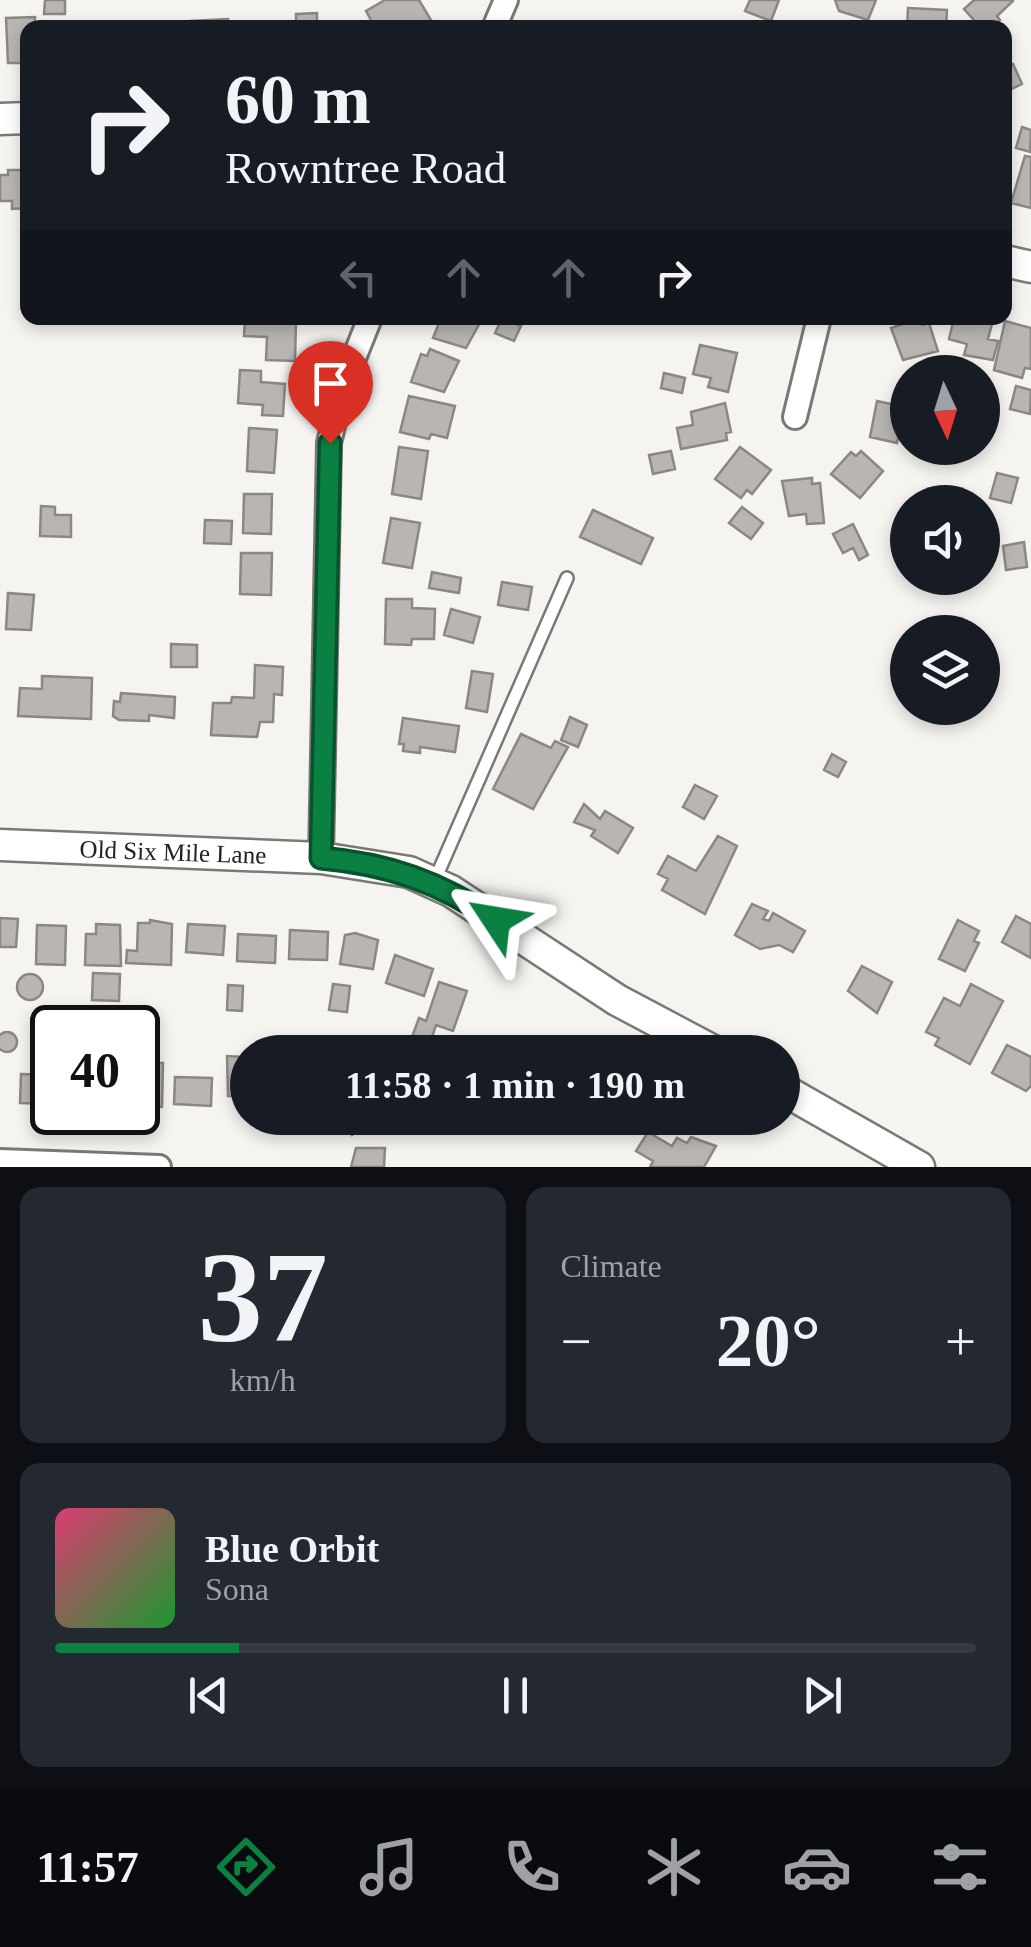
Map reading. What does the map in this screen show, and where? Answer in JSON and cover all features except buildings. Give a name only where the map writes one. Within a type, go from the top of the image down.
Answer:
[{"type":"street","points":[[321,858],[330,443],[342,388],[367,325]]},
{"type":"street","points":[[795,417],[817,325]]},
{"type":"street","name":"Old Six Mile Lane","points":[[0,845],[321,858],[383,865],[434,882],[617,1000],[683,1035]]},
{"type":"street","points":[[800,1098],[919,1167]]},
{"type":"street","points":[[0,1161],[160,1167]]},
{"type":"lane","points":[[434,882],[567,578]]},
{"type":"route","points":[[330,443],[321,858],[362,861],[408,872],[452,891],[496,920]]}]
